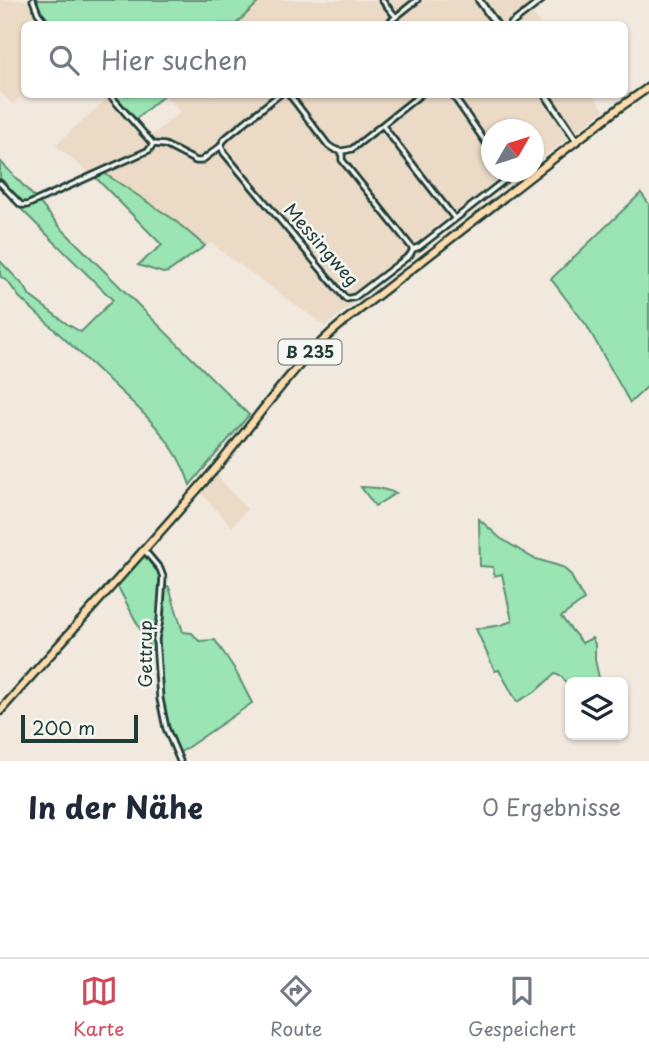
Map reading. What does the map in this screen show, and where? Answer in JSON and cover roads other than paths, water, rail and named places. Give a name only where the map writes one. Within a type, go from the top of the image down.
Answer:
[{"type":"main road","name":"B 235","points":[[0,712],[217,466],[324,338],[649,87]]},
{"type":"street","points":[[33,0],[37,13],[44,21]]},
{"type":"street","points":[[382,0],[396,18]]},
{"type":"street","points":[[392,21],[417,0]]},
{"type":"street","points":[[479,0],[494,21]]},
{"type":"street","points":[[515,21],[540,0]]},
{"type":"street","points":[[113,98],[153,144],[165,145],[198,162],[221,146],[223,141],[275,98]]},
{"type":"street","points":[[292,98],[328,145],[342,152],[352,149],[416,98]]},
{"type":"street","points":[[455,98],[481,135]]},
{"type":"street","points":[[548,98],[578,142]]},
{"type":"street","points":[[383,126],[455,219]]},
{"type":"street","points":[[0,183],[21,205],[27,205],[149,150],[153,144]]},
{"type":"street","name":"Messingweg","points":[[221,146],[224,153],[346,299],[355,297],[411,255],[413,249]]},
{"type":"street","points":[[342,152],[342,160],[413,249],[502,182]]},
{"type":"street","name":"Gettrup","points":[[144,550],[162,573],[160,620],[156,639],[160,699],[166,728],[180,761]]}]
